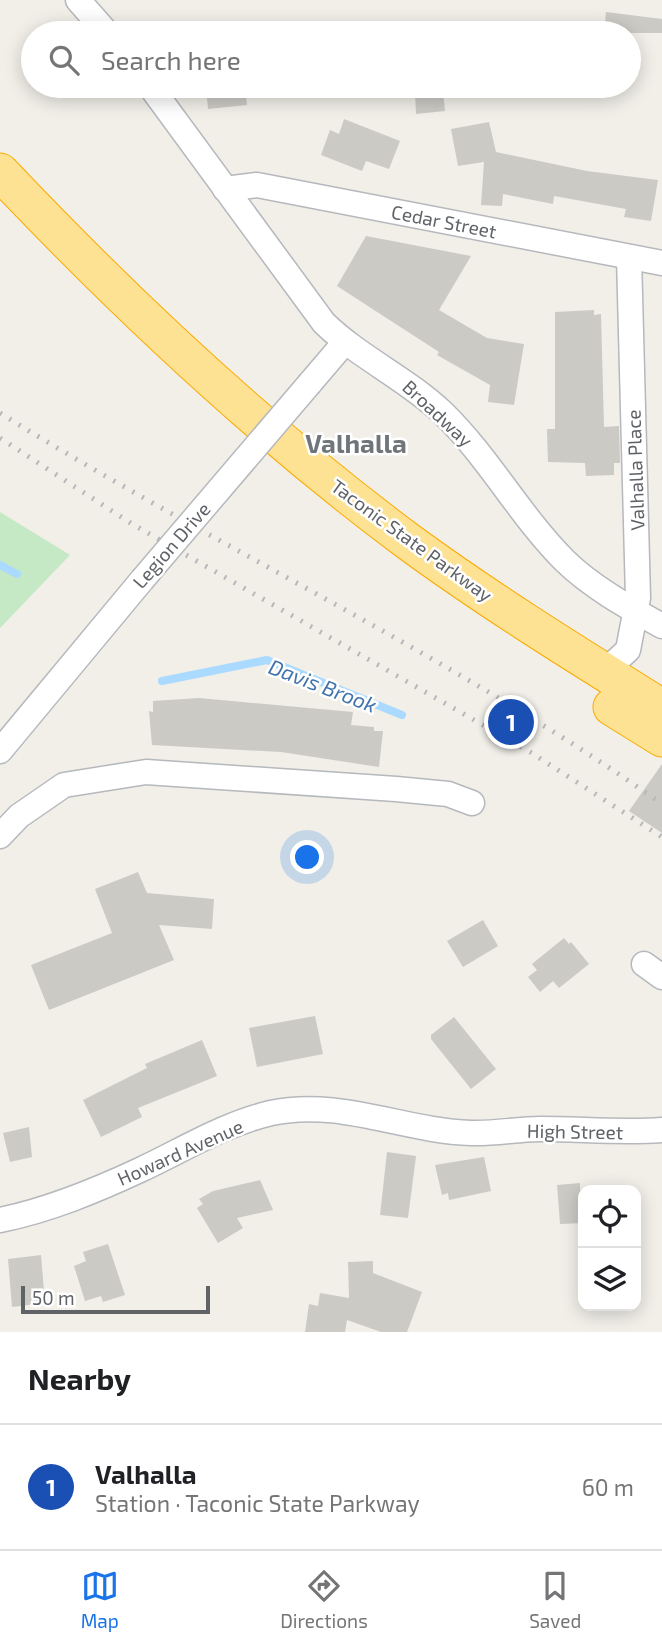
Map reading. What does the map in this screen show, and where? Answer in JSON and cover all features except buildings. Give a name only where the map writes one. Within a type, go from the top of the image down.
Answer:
[{"type":"highway","name":"Taconic State Parkway","points":[[0,172],[164,337],[292,449],[447,569],[662,709]]},
{"type":"highway","name":"Taconic State Parkway","points":[[0,207],[142,350],[318,502],[466,611],[662,738]]},
{"type":"street","points":[[78,0],[96,21]]},
{"type":"street","name":"Broadway","points":[[158,98],[298,293],[324,323],[345,342],[407,382],[442,412],[488,463],[563,559],[586,580],[662,626]]},
{"type":"street","name":"Cedar Street","points":[[225,190],[257,185],[662,263]]},
{"type":"street","name":"Valhalla Place","points":[[604,672],[628,650],[637,612],[629,257]]},
{"type":"street","name":"Legion Drive","points":[[0,751],[345,342]]},
{"type":"street","points":[[0,835],[19,816],[64,785],[146,772],[396,789],[448,794],[472,803]]},
{"type":"street","name":"Howard Avenue","points":[[0,1220],[42,1211],[140,1170],[202,1138],[271,1113],[309,1109],[352,1112],[402,1125],[471,1133],[489,1132]]},
{"type":"street","name":"High Street","points":[[489,1132],[662,1130]]},
{"type":"green space","points":[[0,512],[70,555],[0,628]]},
{"type":"waterway","name":"Davis Brook","points":[[0,565],[17,574]]},
{"type":"waterway","name":"Davis Brook","points":[[162,681],[267,660],[402,715]]},
{"type":"railway","points":[[0,413],[501,699],[662,804]]},
{"type":"railway","points":[[0,438],[132,524],[530,752],[662,837]]},
{"type":"place","name":"Valhalla","points":[[511,722]]},
{"type":"district","name":"Valhalla","points":[[356,442]]}]
